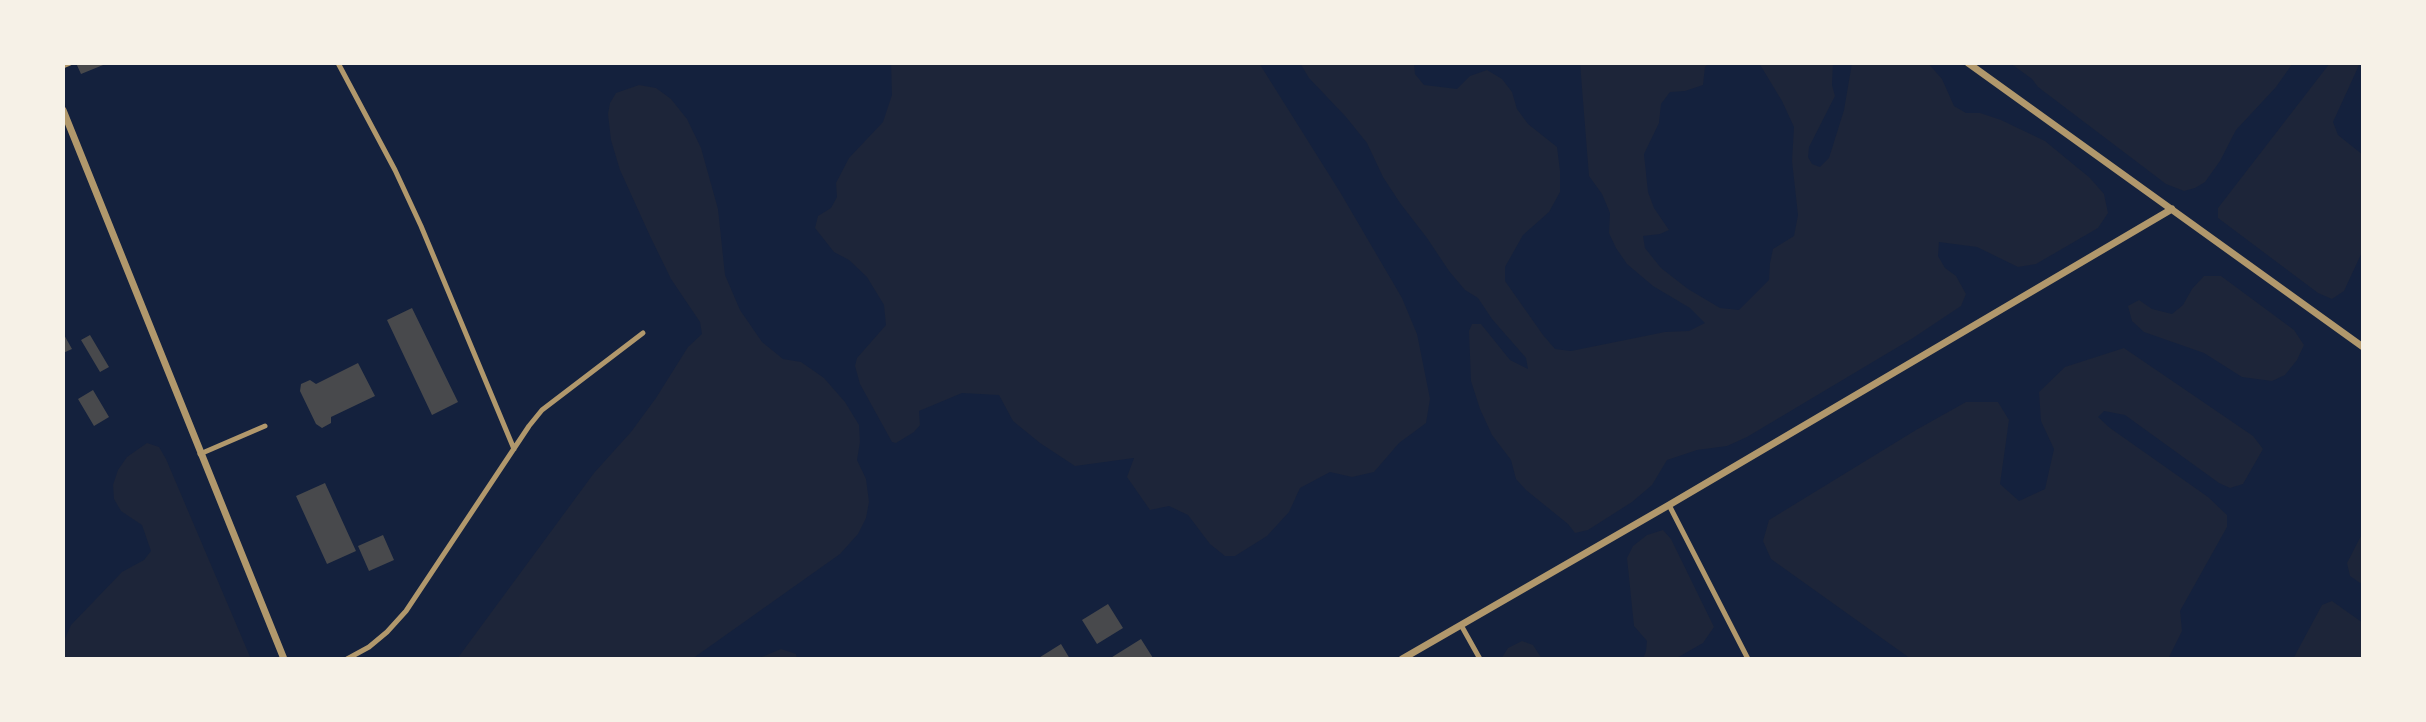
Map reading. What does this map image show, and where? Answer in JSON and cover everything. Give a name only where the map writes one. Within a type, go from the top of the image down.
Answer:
[{"type":"street","points":[[1968,63],[2363,347]]},
{"type":"street","points":[[63,110],[284,659]]},
{"type":"street","points":[[1402,659],[2172,209]]},
{"type":"lane","points":[[63,66],[69,63]]},
{"type":"lane","points":[[338,63],[395,170],[421,226],[514,449]]},
{"type":"lane","points":[[347,659],[369,647],[406,611],[541,410],[643,332]]},
{"type":"lane","points":[[200,454],[265,426]]},
{"type":"lane","points":[[1669,505],[1748,659]]},
{"type":"lane","points":[[1461,625],[1480,659]]},
{"type":"shaded area","points":[[891,63],[1259,63],[1340,192],[1402,298],[1417,334],[1430,399],[1426,423],[1399,443],[1374,472],[1352,477],[1330,472],[1300,488],[1289,512],[1267,536],[1235,556],[1225,556],[1210,544],[1188,515],[1169,506],[1150,510],[1127,477],[1134,458],[1075,466],[1013,421],[999,395],[962,393],[919,411],[920,425],[914,432],[896,443],[892,442],[860,384],[855,366],[857,358],[886,325],[884,305],[867,277],[849,260],[834,252],[815,228],[818,216],[831,208],[837,197],[836,183],[849,158],[883,122],[892,95]]},
{"type":"shaded area","points":[[1300,63],[1414,63],[1415,74],[1424,85],[1457,89],[1470,76],[1487,70],[1502,79],[1512,92],[1517,109],[1528,124],[1557,147],[1560,192],[1549,212],[1523,235],[1505,267],[1505,281],[1555,349],[1571,351],[1665,332],[1689,331],[1705,323],[1690,308],[1653,286],[1627,264],[1616,248],[1609,233],[1610,213],[1602,194],[1589,176],[1580,63],[1709,63],[1705,67],[1703,85],[1685,91],[1670,92],[1661,104],[1659,123],[1644,154],[1648,192],[1654,208],[1669,230],[1643,236],[1645,248],[1661,268],[1688,289],[1720,308],[1739,310],[1769,280],[1773,249],[1794,236],[1798,215],[1792,161],[1794,127],[1759,63],[1833,63],[1832,85],[1835,96],[1809,147],[1808,157],[1812,164],[1820,167],[1829,158],[1844,110],[1852,63],[1928,63],[1942,79],[1954,106],[1966,113],[1980,113],[2001,120],[2045,141],[2090,178],[2104,194],[2108,213],[2098,228],[2036,264],[2018,267],[1977,247],[1939,242],[1938,256],[1945,268],[1956,276],[1966,294],[1961,306],[1913,338],[1747,437],[1727,446],[1697,450],[1667,460],[1652,485],[1632,502],[1588,530],[1575,533],[1516,479],[1511,460],[1492,435],[1471,381],[1469,331],[1472,324],[1481,324],[1510,360],[1528,369],[1526,358],[1492,319],[1478,298],[1465,290],[1449,271],[1383,177],[1367,143],[1309,78]]},
{"type":"shaded area","points":[[2010,63],[2293,63],[2276,87],[2236,130],[2220,161],[2205,182],[2184,191],[2166,184]]},
{"type":"shaded area","points":[[2330,63],[2360,63],[2333,122],[2338,135],[2363,155],[2363,250],[2344,291],[2332,299],[2318,293],[2218,218],[2218,208]]},
{"type":"shaded area","points":[[639,85],[656,88],[671,99],[687,119],[701,148],[718,209],[725,275],[740,310],[762,342],[783,359],[801,362],[824,378],[845,402],[859,425],[857,460],[866,479],[869,502],[866,518],[858,534],[840,554],[692,659],[457,659],[594,473],[631,432],[688,347],[702,334],[700,322],[671,279],[650,236],[620,170],[611,140],[608,114],[610,103],[616,93]]},
{"type":"shaded area","points":[[2204,276],[2221,276],[2294,330],[2304,345],[2297,360],[2285,375],[2272,381],[2242,377],[2204,353],[2144,332],[2132,321],[2128,306],[2139,300],[2152,309],[2172,314],[2183,305]]},
{"type":"shaded area","points":[[2124,348],[2253,436],[2263,449],[2243,484],[2230,488],[2219,483],[2125,415],[2104,411],[2098,417],[2208,497],[2227,515],[2227,527],[2180,611],[2182,631],[2168,659],[1911,659],[1771,559],[1763,541],[1769,520],[1966,402],[1998,402],[2009,420],[2000,484],[2019,501],[2045,489],[2054,449],[2041,421],[2039,392],[2065,367]]},
{"type":"shaded area","points":[[147,443],[159,447],[166,459],[251,659],[63,659],[63,643],[71,625],[122,572],[144,560],[151,551],[142,525],[121,511],[114,499],[113,485],[118,470],[127,457]]},
{"type":"shaded area","points":[[1663,530],[1671,539],[1714,627],[1703,643],[1675,659],[1643,659],[1647,641],[1634,626],[1627,558],[1633,546],[1647,535]]},
{"type":"shaded area","points":[[2363,532],[2363,585],[2350,576],[2347,563]]},
{"type":"shaded area","points":[[2332,601],[2363,623],[2363,659],[2293,659],[2322,605]]},
{"type":"shaded area","points":[[1522,641],[1533,645],[1542,659],[1501,659],[1508,648]]},
{"type":"shaded area","points":[[781,649],[796,654],[797,659],[757,659]]},
{"type":"building","points":[[76,63],[108,63],[81,74]]},
{"type":"building","points":[[412,308],[458,402],[432,415],[387,320]]},
{"type":"building","points":[[63,333],[72,349],[63,353]]},
{"type":"building","points":[[90,335],[109,367],[100,372],[81,340]]},
{"type":"building","points":[[358,363],[375,396],[331,417],[331,423],[322,428],[316,424],[300,391],[301,384],[310,380],[316,384]]},
{"type":"building","points":[[93,390],[109,417],[94,426],[78,399]]},
{"type":"building","points":[[325,483],[356,551],[327,564],[296,496]]},
{"type":"building","points":[[383,535],[394,560],[369,571],[358,546]]},
{"type":"building","points":[[1108,604],[1123,628],[1097,644],[1082,620]]},
{"type":"building","points":[[1141,639],[1153,658],[1109,659]]},
{"type":"building","points":[[1061,644],[1070,659],[1037,659]]}]
